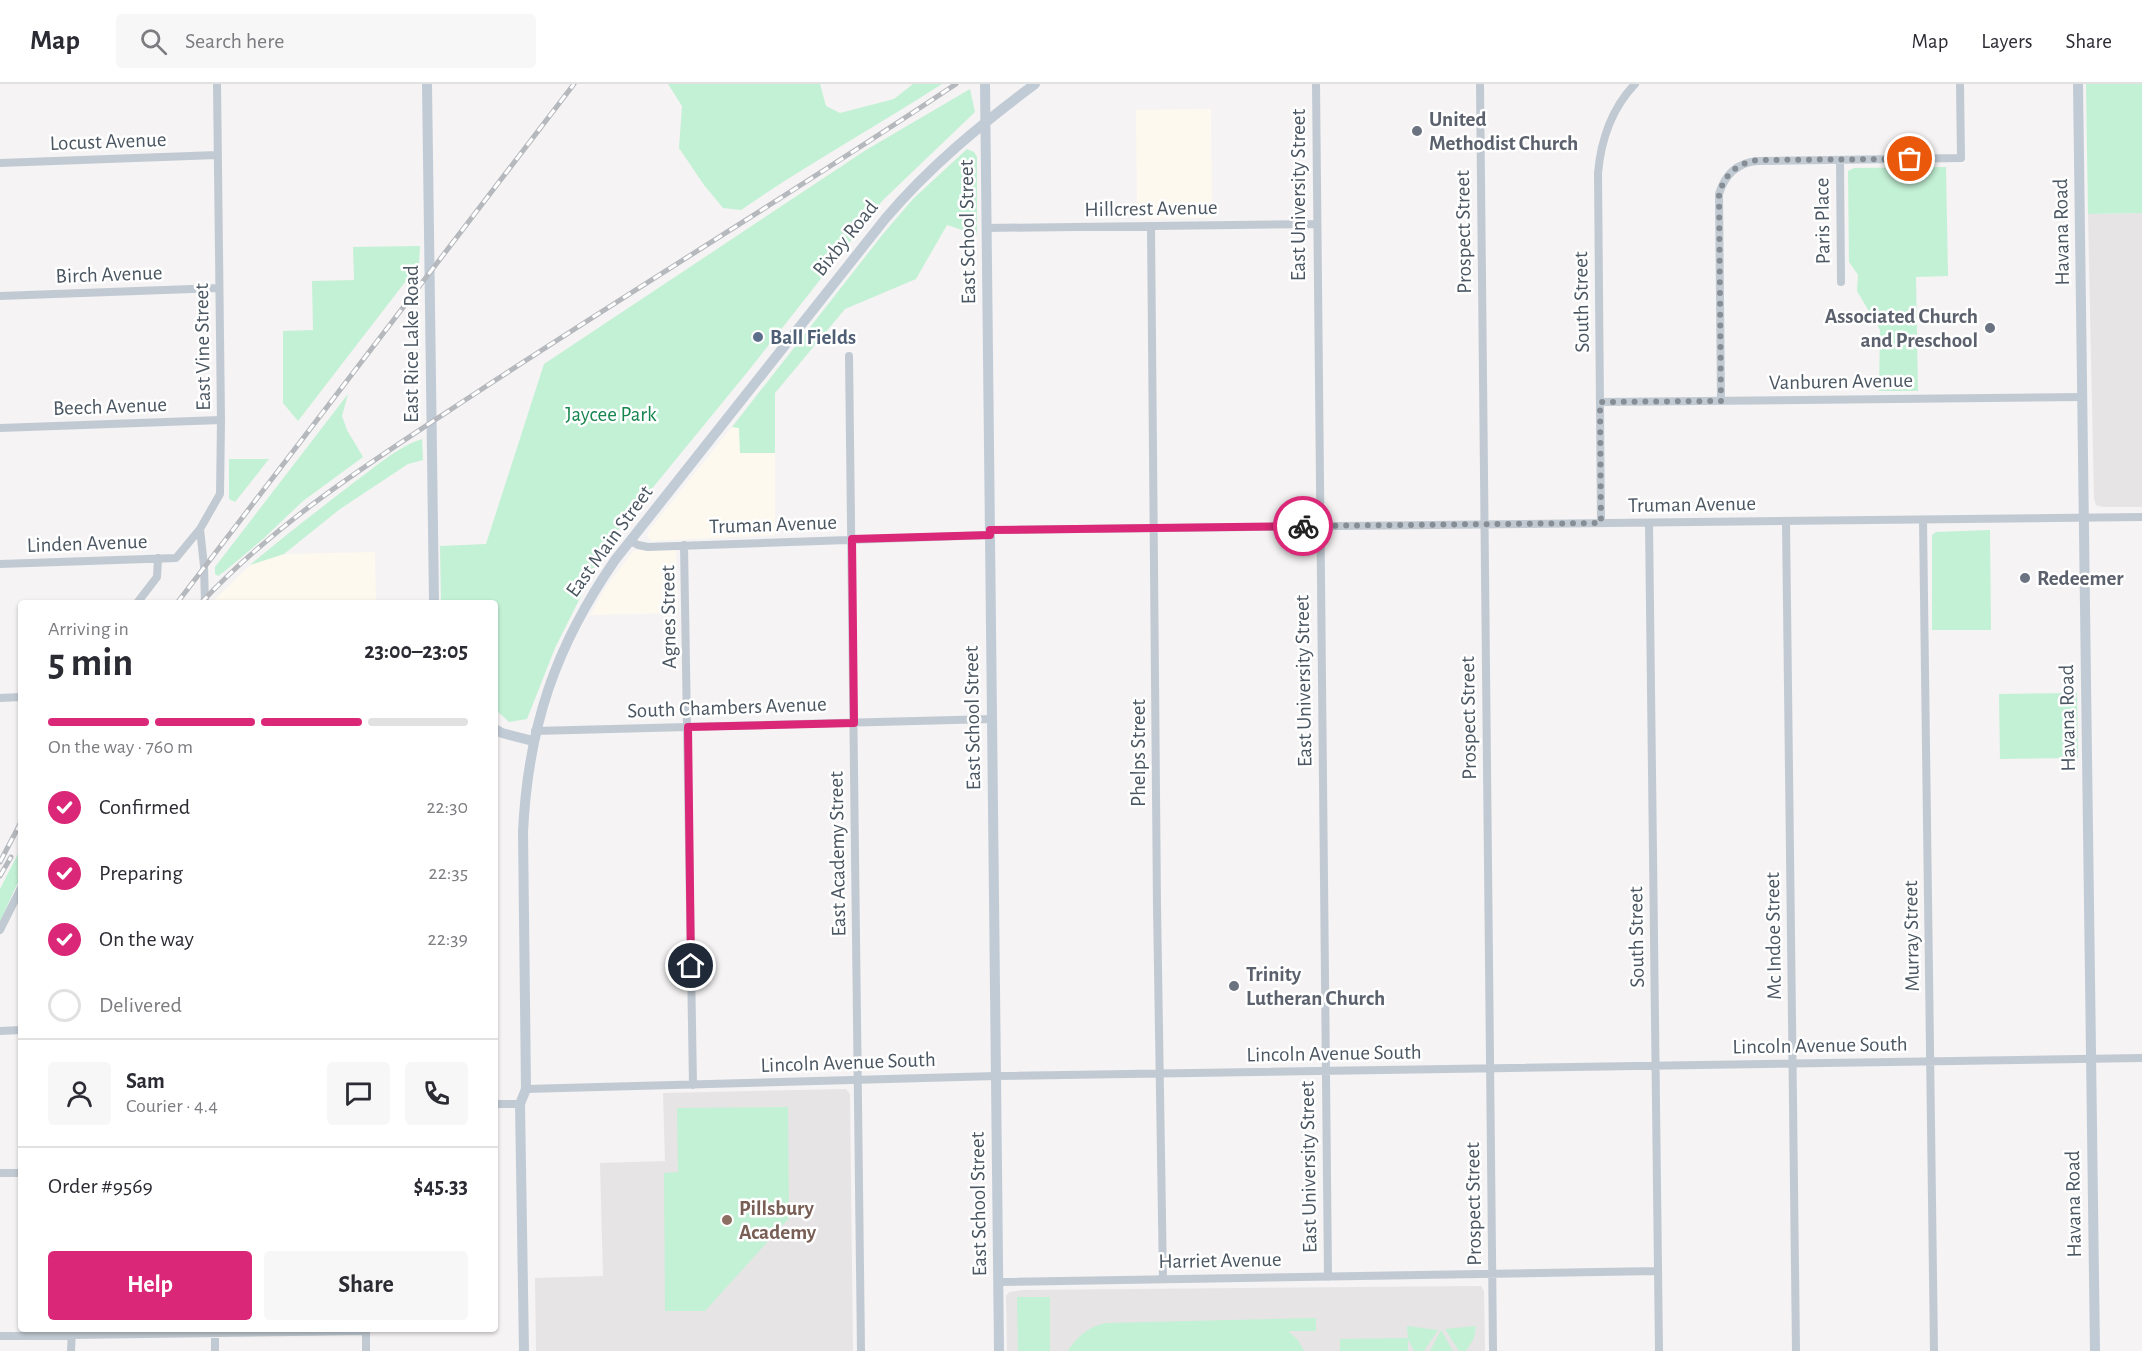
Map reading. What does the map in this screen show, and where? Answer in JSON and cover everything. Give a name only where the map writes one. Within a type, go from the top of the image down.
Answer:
[{"type":"street","name":"East Vine Street","points":[[176,558],[200,529],[220,494],[217,84]]},
{"type":"street","name":"East Rice Lake Road","points":[[427,84],[434,600]]},
{"type":"street","name":"East School Street","points":[[985,84],[999,1351]]},
{"type":"street","name":"Bixby Road","points":[[710,441],[897,204],[936,164],[985,122],[1035,84]]},
{"type":"street","name":"East University Street","points":[[1316,84],[1328,1277]]},
{"type":"street","name":"Prospect Street","points":[[1480,84],[1493,1351]]},
{"type":"street","points":[[1721,401],[1719,194],[1722,185],[1733,170],[1749,162],[1961,158],[1960,84]]},
{"type":"street","name":"Havana Road","points":[[2078,84],[2095,1351]]},
{"type":"street","name":"South Street","points":[[1601,523],[1599,159],[1609,123],[1631,85]]},
{"type":"street","name":"Locust Avenue","points":[[0,163],[217,156]]},
{"type":"street","name":"Paris Place","points":[[1840,160],[1841,282]]},
{"type":"street","name":"Hillcrest Avenue","points":[[986,228],[1316,224]]},
{"type":"street","name":"Phelps Street","points":[[1151,226],[1163,1279]]},
{"type":"street","name":"Birch Avenue","points":[[0,296],[219,288]]},
{"type":"street","name":"East Academy Street","points":[[849,356],[861,1351]]},
{"type":"street","name":"Vanburen Avenue","points":[[1600,402],[2082,397]]},
{"type":"street","name":"Beech Avenue","points":[[0,428],[221,420]]},
{"type":"street","name":"East Main Street","points":[[524,1351],[519,1104],[526,1089],[523,832],[534,736],[549,686],[573,628],[594,591],[630,541],[710,441]]},
{"type":"street","name":"Truman Avenue","points":[[630,541],[648,547],[990,532],[1154,528],[2142,517]]},
{"type":"street","name":"Murray Street","points":[[1923,520],[1934,1351]]},
{"type":"street","name":"Mc Indoe Street","points":[[1786,521],[1796,1351]]},
{"type":"street","name":"South Street","points":[[1649,523],[1659,1351]]},
{"type":"street","points":[[200,529],[205,600]]},
{"type":"street","name":"Agnes Street","points":[[684,546],[693,1084]]},
{"type":"street","points":[[139,600],[157,577],[158,558]]},
{"type":"street","name":"Linden Avenue","points":[[0,564],[176,558]]},
{"type":"street","points":[[0,698],[18,697]]},
{"type":"street","name":"South Chambers Avenue","points":[[498,731],[534,736],[688,727],[992,719]]},
{"type":"street","points":[[0,930],[18,894]]},
{"type":"street","points":[[0,1031],[18,1030]]},
{"type":"street","name":"Lincoln Avenue South","points":[[526,1089],[996,1076],[2142,1058]]},
{"type":"street","points":[[498,1104],[519,1104]]},
{"type":"street","points":[[0,1173],[18,1173]]},
{"type":"street","name":"Harriet Avenue","points":[[998,1282],[1658,1271]]},
{"type":"street","points":[[0,1336],[72,1332],[71,1351]]},
{"type":"street","points":[[215,1332],[215,1351]]},
{"type":"street","points":[[366,1332],[366,1351]]},
{"type":"shaded area","points":[[1211,109],[1212,218],[1137,219],[1136,110]]},
{"type":"shaded area","points":[[2142,213],[2142,507],[2103,507],[2096,505],[2094,499],[2088,214]]},
{"type":"shaded area","points":[[732,427],[739,428],[740,453],[775,453],[775,535],[651,541],[647,535],[650,529]]},
{"type":"shaded area","points":[[676,550],[678,613],[590,615],[606,587],[633,551]]},
{"type":"shaded area","points":[[375,552],[376,600],[214,600],[250,565],[284,554]]},
{"type":"shaded area","name":"Pillsbury Academy","points":[[846,1089],[850,1094],[853,1351],[536,1351],[535,1278],[603,1276],[600,1163],[665,1161],[663,1093]]},
{"type":"shaded area","points":[[1481,1286],[1484,1291],[1485,1351],[1007,1351],[1006,1296],[1009,1292],[1024,1290]]},
{"type":"green space","points":[[668,84],[820,84],[826,106],[840,113],[894,99],[913,84],[942,84],[790,177],[741,210],[723,208],[679,148],[682,106]]},
{"type":"green space","points":[[2086,84],[2142,84],[2142,213],[2088,214]]},
{"type":"green space","name":"Jaycee Park","points":[[970,89],[975,112],[883,200],[749,370],[619,529],[588,582],[555,648],[527,719],[509,722],[498,712],[498,600],[441,600],[440,546],[486,544],[544,364],[866,150]]},
{"type":"green space","points":[[967,149],[974,152],[977,157],[977,235],[947,225],[916,279],[845,309],[775,393],[775,453],[740,453],[739,428],[732,427],[883,234],[913,199]]},
{"type":"green space","points":[[1946,167],[1948,276],[1916,277],[1918,391],[1879,391],[1880,330],[1857,291],[1858,275],[1849,262],[1848,171],[1854,168]]},
{"type":"green space","points":[[420,246],[419,264],[298,421],[283,403],[283,331],[313,330],[312,281],[354,280],[353,247]]},
{"type":"green space","points":[[348,394],[342,416],[347,430],[363,457],[303,501],[225,571],[218,576],[215,574],[215,567]]},
{"type":"green space","points":[[422,439],[423,460],[408,464],[340,509],[284,554],[250,565],[386,459],[403,447]]},
{"type":"green space","points":[[229,459],[269,459],[235,502],[229,499]]},
{"type":"green space","points":[[1990,530],[1991,630],[1932,630],[1932,535],[1936,532]]},
{"type":"green space","points":[[2077,693],[2078,758],[2000,759],[1999,694]]},
{"type":"green space","points":[[18,854],[18,883],[0,922],[0,889]]},
{"type":"green space","points":[[788,1107],[789,1218],[705,1311],[665,1311],[664,1173],[678,1172],[677,1108]]},
{"type":"green space","points":[[1017,1297],[1050,1297],[1050,1351],[1018,1351]]},
{"type":"green space","points":[[1316,1318],[1316,1331],[1288,1331],[1298,1340],[1304,1351],[1068,1351],[1084,1332],[1106,1323]]},
{"type":"green space","points":[[1407,1326],[1438,1330],[1424,1351],[1414,1351],[1408,1339],[1408,1351],[1340,1351],[1340,1339],[1408,1338]]},
{"type":"green space","points":[[1476,1326],[1474,1338],[1466,1351],[1459,1351],[1445,1329]]},
{"type":"green space","points":[[1441,1330],[1453,1351],[1430,1351]]},
{"type":"railway","points":[[179,600],[574,84]]},
{"type":"railway","points":[[204,600],[232,572],[299,515],[370,464],[538,352],[956,84]]},
{"type":"railway","points":[[0,862],[18,828]]},
{"type":"railway","points":[[0,876],[11,857]]},
{"type":"way so far","points":[[1303,526],[1601,523],[1600,402],[1721,401],[1719,194],[1726,177],[1741,165],[1758,160],[1910,159]]},
{"type":"place","name":"United Methodist Church","points":[[1417,131]]},
{"type":"place","name":"Associated Church and Preschool","points":[[1990,328]]},
{"type":"place","name":"Ball Fields","points":[[758,337]]},
{"type":"place","name":"Redeemer","points":[[2025,578]]},
{"type":"place","name":"Trinity Lutheran Church","points":[[1234,986]]},
{"type":"place","name":"Pillsbury Academy","points":[[727,1220]]},
{"type":"route","points":[[691,966],[688,727],[854,723],[852,539],[990,535],[990,530],[1303,526]]}]
